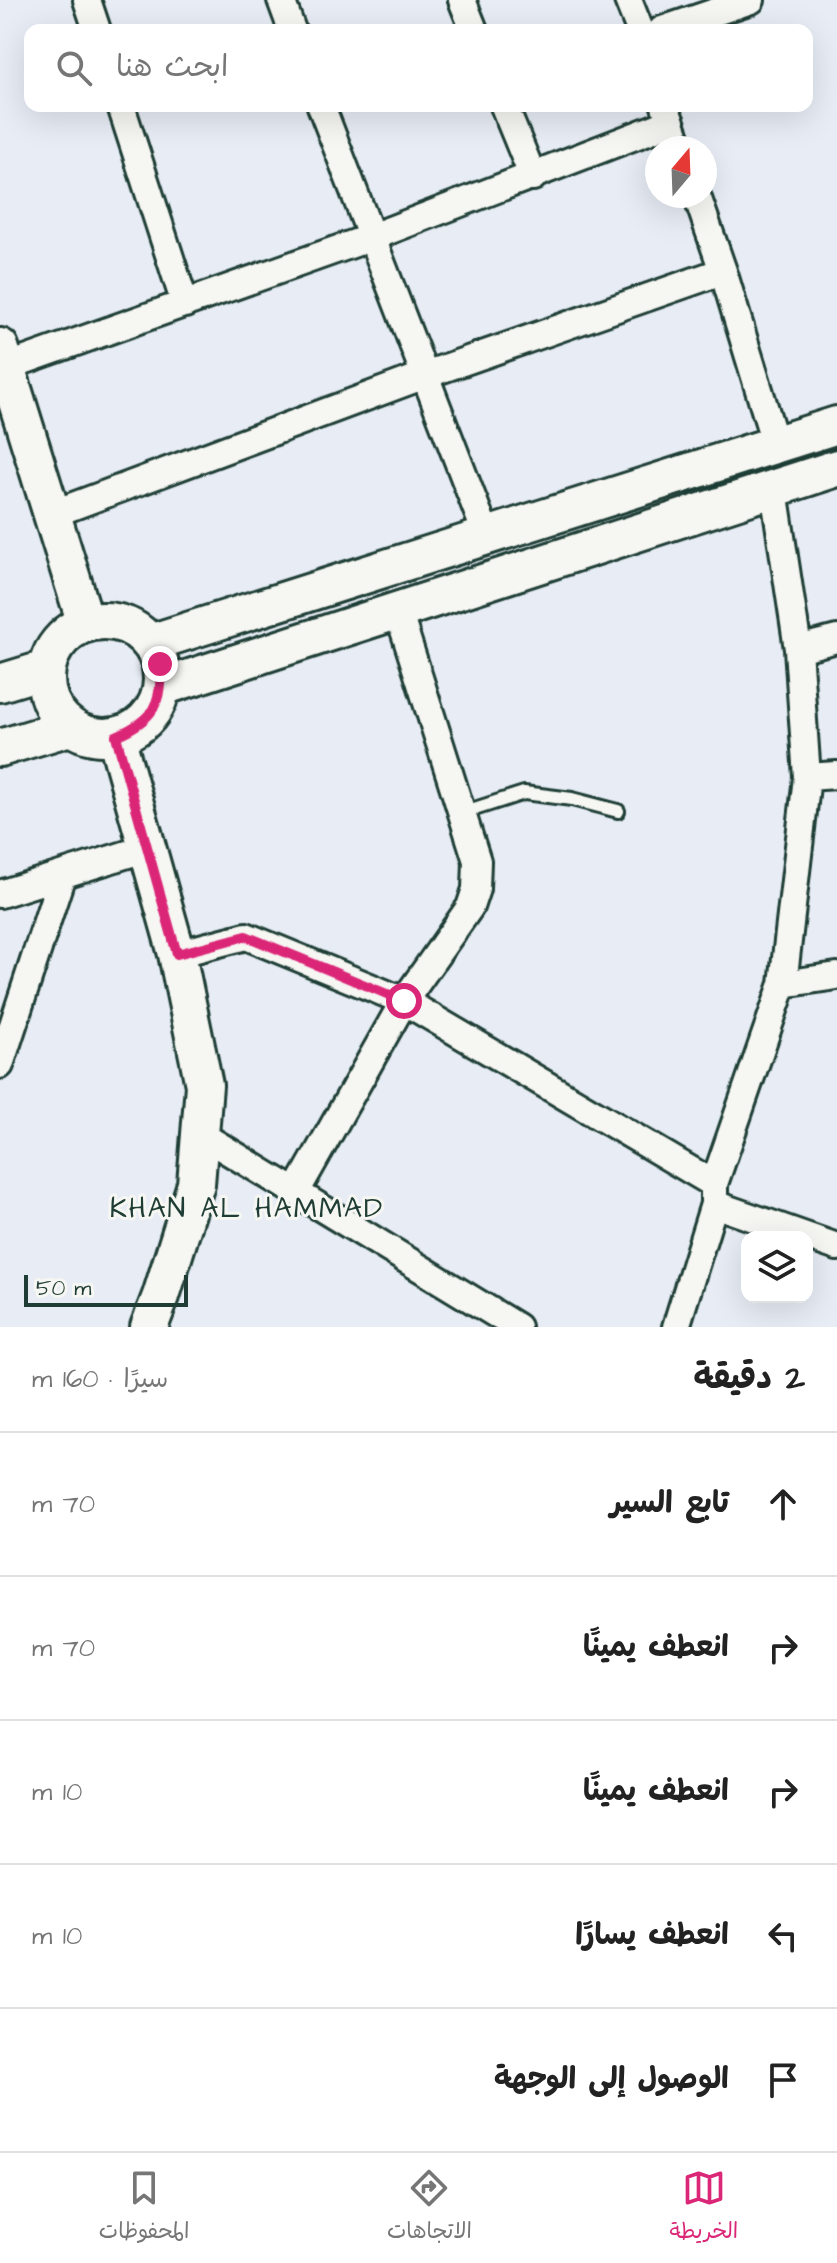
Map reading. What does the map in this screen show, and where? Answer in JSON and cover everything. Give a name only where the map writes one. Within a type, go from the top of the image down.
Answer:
[{"type":"street","points":[[87,0],[95,24]]},
{"type":"street","points":[[281,0],[290,24]]},
{"type":"street","points":[[462,0],[472,24]]},
{"type":"street","points":[[628,0],[638,24]]},
{"type":"street","points":[[680,24],[751,0]]},
{"type":"street","points":[[123,112],[185,304]]},
{"type":"street","points":[[323,112],[487,536]]},
{"type":"street","points":[[506,112],[533,177]]},
{"type":"street","points":[[86,624],[3,357],[185,304],[372,237],[533,177],[668,114],[676,136]]},
{"type":"street","points":[[701,208],[776,446]]},
{"type":"street","points":[[52,514],[425,375],[723,271]]},
{"type":"street","points":[[150,643],[837,425]]},
{"type":"street","points":[[162,687],[837,468]]},
{"type":"street","points":[[676,1327],[714,1194],[783,984],[807,777],[798,649],[774,490]]},
{"type":"street","points":[[296,1192],[404,1001],[470,907],[476,889],[477,861],[398,611]]},
{"type":"street","points":[[109,621],[132,628],[150,643],[160,664],[162,687],[154,709],[138,727],[116,736],[92,736],[70,727],[54,709],[46,690],[46,669],[53,649],[67,634],[86,624],[109,621]]},
{"type":"street","points":[[798,649],[837,639]]},
{"type":"street","points":[[0,683],[46,669]]},
{"type":"street","points":[[0,748],[70,727]]},
{"type":"street","points":[[116,736],[177,954],[204,1085],[196,1184],[149,1327]]},
{"type":"street","points":[[807,777],[837,775]]},
{"type":"street","points":[[0,894],[147,848]]},
{"type":"street","points":[[0,1065],[62,875]]},
{"type":"street","points":[[177,954],[246,936],[404,1001],[714,1194],[837,1247]]},
{"type":"street","points":[[783,984],[837,976]]},
{"type":"street","points":[[200,1134],[517,1327]]},
{"type":"lane","points":[[462,813],[524,793],[572,799],[618,811]]},
{"type":"district","name":"KHAN AL HAMMAD","points":[[247,1207]]},
{"type":"route","points":[[160,664],[162,687],[154,709],[138,727],[116,736],[177,954],[246,936],[404,1001]]}]
